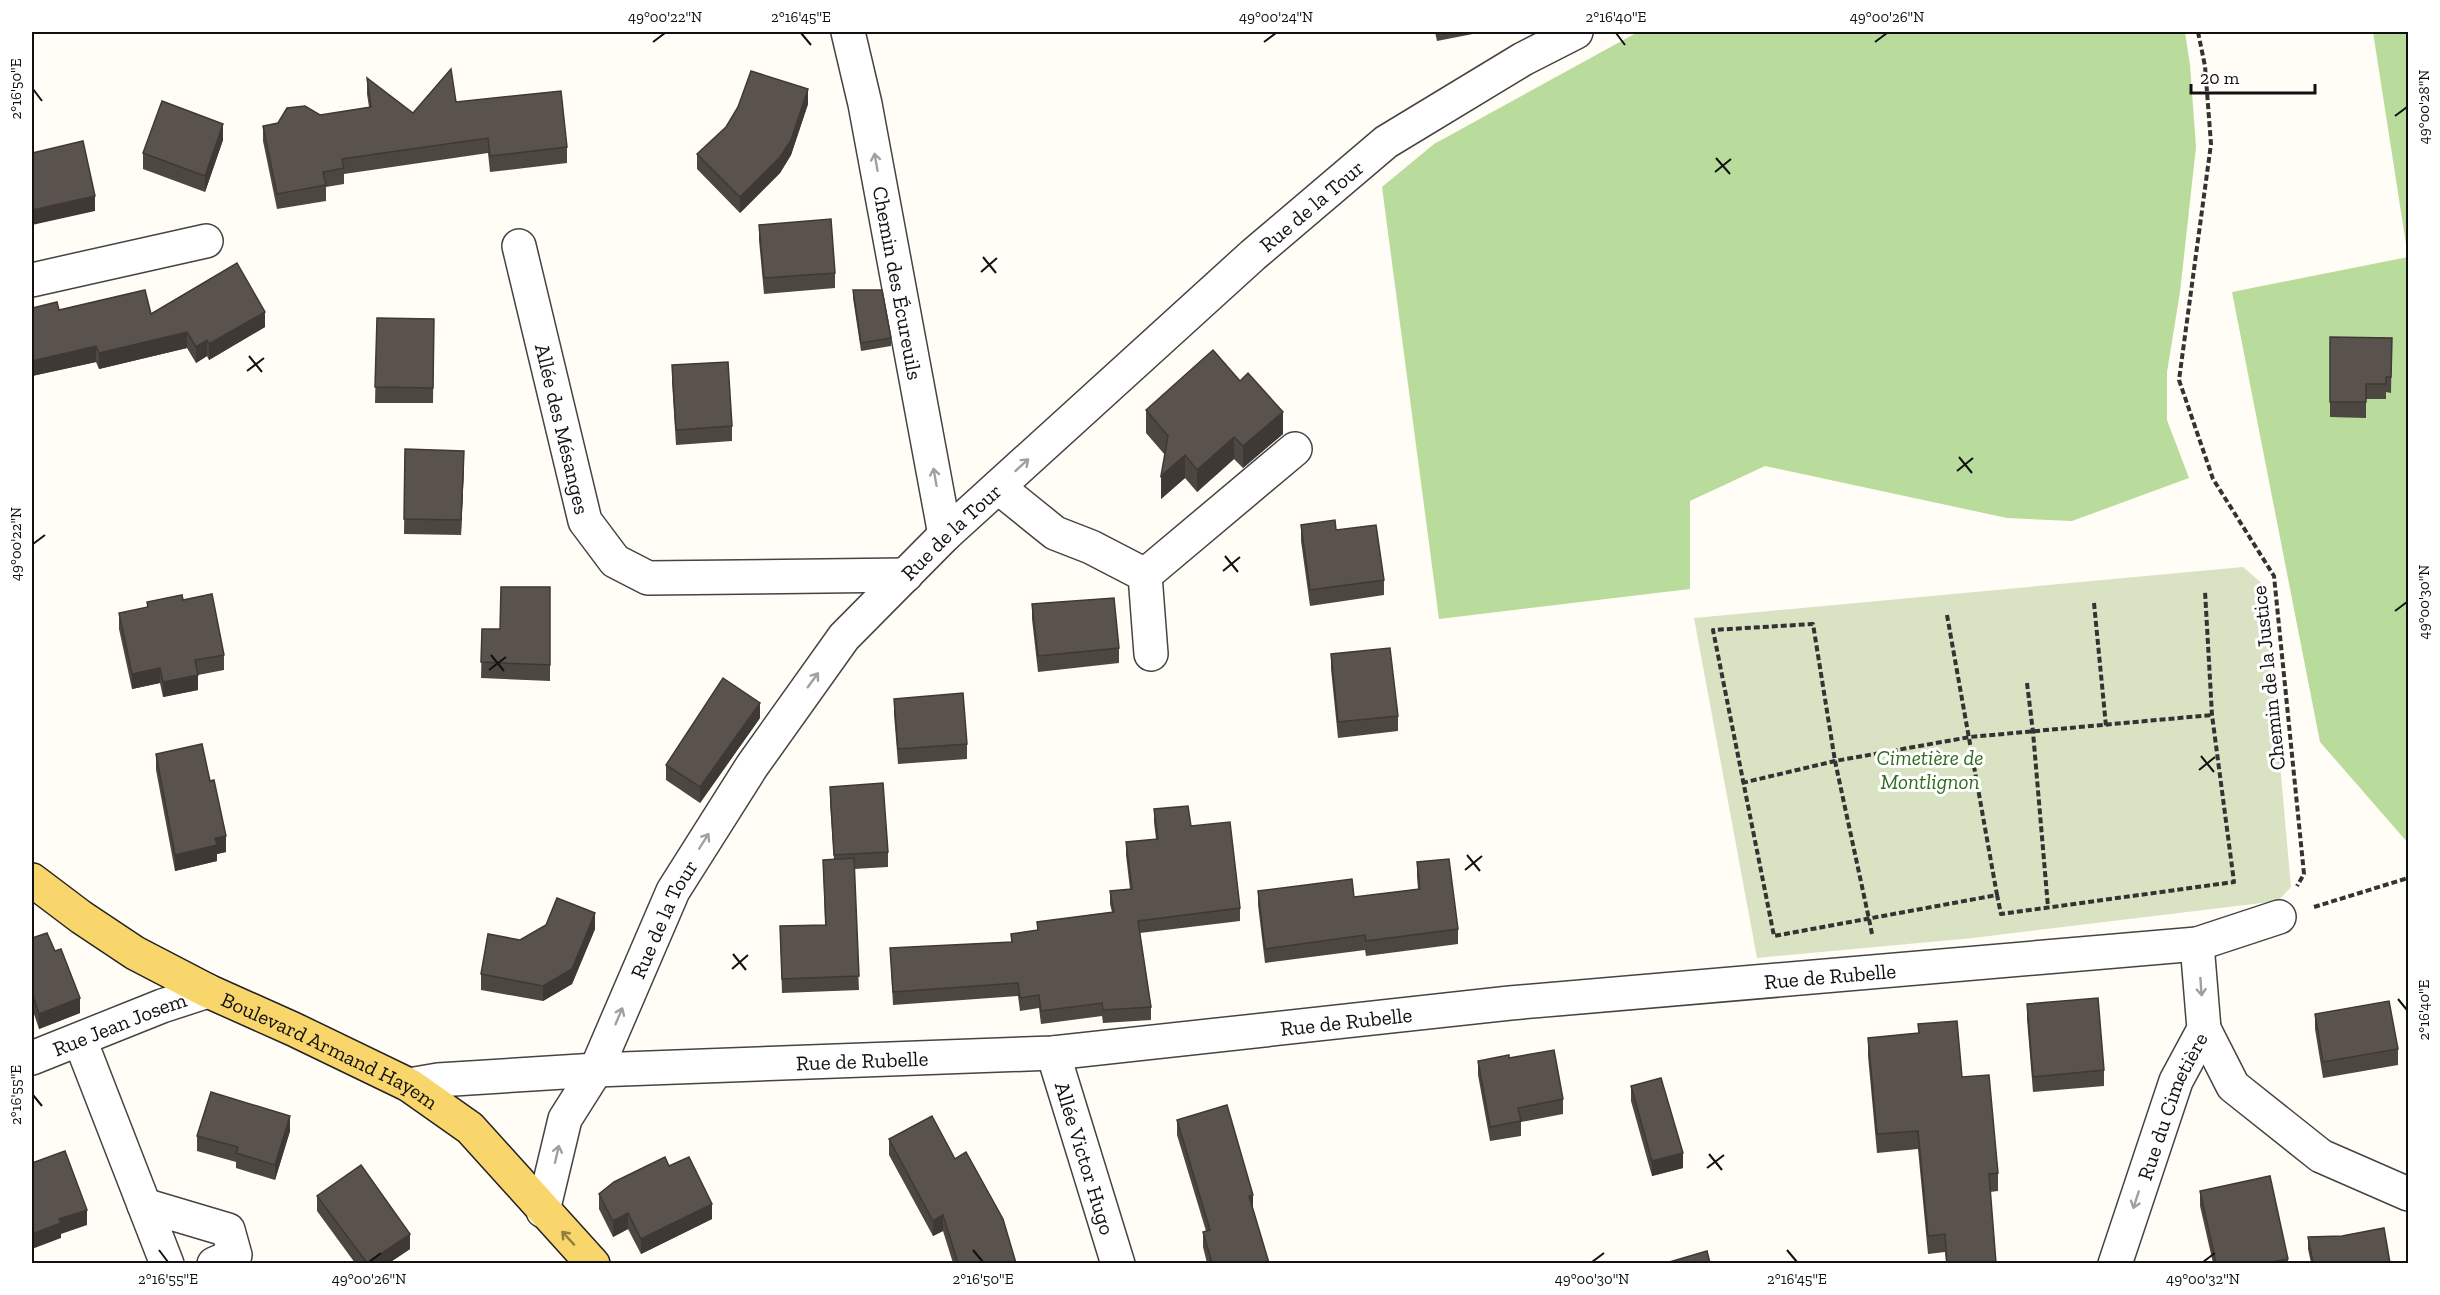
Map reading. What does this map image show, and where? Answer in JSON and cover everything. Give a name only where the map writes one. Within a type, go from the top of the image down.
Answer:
[{"type":"main road","name":"Boulevard Armand Hayem","points":[[32,880],[81,917],[135,953],[208,992],[409,1084],[470,1128],[514,1174],[543,1211],[593,1263]]},
{"type":"street","name":"Chemin des Écureuils","points":[[848,32],[866,104],[945,535]]},
{"type":"street","name":"Rue de la Tour","points":[[543,1211],[565,1119],[596,1070],[674,891],[752,766],[844,636],[945,535],[1252,255],[1386,142],[1523,59],[1576,32]]},
{"type":"street","points":[[32,280],[206,241]]},
{"type":"street","name":"Allée des Mésanges","points":[[519,246],[585,521],[615,561],[648,578],[906,574]]},
{"type":"street","points":[[1145,575],[1295,449]]},
{"type":"street","points":[[998,487],[1055,533],[1091,547],[1145,575]]},
{"type":"street","points":[[1145,575],[1151,654]]},
{"type":"street","name":"Rue de Rubelle","points":[[409,1084],[438,1080],[596,1070],[1053,1053],[1509,1003],[2197,944],[2279,917]]},
{"type":"street","name":"Rue du Cimetière","points":[[2115,1263],[2176,1081],[2204,1029],[2197,944]]},
{"type":"street","name":"Rue Jean Josem","points":[[32,1058],[162,1006],[208,992]]},
{"type":"street","points":[[2204,1029],[2233,1086],[2320,1156],[2409,1194]]},
{"type":"street","points":[[80,1040],[167,1263]]},
{"type":"street","name":"Allée Victor Hugo","points":[[1053,1053],[1118,1263]]},
{"type":"street","points":[[144,1205],[228,1230],[235,1255],[214,1263]]},
{"type":"path","name":"Chemin de la Justice","points":[[2198,32],[2205,66],[2211,144],[2179,380],[2213,479],[2274,576],[2304,874],[2279,917]]},
{"type":"path","points":[[1947,615],[2001,914],[2234,882],[2212,715],[2205,591]]},
{"type":"path","points":[[2094,603],[2106,726]]},
{"type":"path","points":[[1881,971],[1869,919],[1835,761],[1813,624],[1713,630],[1774,936],[1869,919],[1997,895]]},
{"type":"path","points":[[2027,683],[2048,907]]},
{"type":"path","points":[[1742,783],[1835,761],[1970,737],[2212,715]]},
{"type":"path","points":[[2279,917],[2409,878]]},
{"type":"green space","points":[[1638,32],[2185,32],[2190,65],[2196,147],[2180,292],[2167,372],[2167,420],[2189,478],[2072,521],[2007,518],[1765,466],[1690,501],[1690,589],[1439,619],[1382,187],[1434,144]]},
{"type":"green space","points":[[2373,32],[2408,32],[2408,257]]},
{"type":"green space","points":[[2408,257],[2408,843],[2320,742],[2232,292]]},
{"type":"green space","name":"Cimetière de Montlignon","points":[[2243,567],[2264,585],[2291,887],[2278,901],[1973,938],[1757,958],[1694,618]]},
{"type":"building","points":[[451,69],[456,102],[561,91],[567,147],[490,156],[488,138],[342,159],[344,168],[323,172],[326,185],[277,194],[263,126],[278,123],[287,108],[305,106],[320,115],[371,107],[367,78],[413,113]]},
{"type":"building","points":[[751,71],[808,89],[791,140],[780,157],[740,197],[697,154],[726,127],[738,107]]},
{"type":"building","points":[[162,101],[223,124],[205,176],[143,153]]},
{"type":"building","points":[[83,141],[95,196],[32,210],[32,153]]},
{"type":"building","points":[[831,219],[835,273],[764,278],[759,225]]},
{"type":"building","points":[[237,263],[265,312],[209,344],[207,340],[196,347],[187,332],[99,353],[96,346],[32,361],[32,308],[57,302],[59,310],[145,290],[151,314]]},
{"type":"building","points":[[853,290],[882,290],[891,338],[861,343]]},
{"type":"building","points":[[377,318],[434,319],[433,388],[375,387]]},
{"type":"building","points":[[2330,337],[2392,338],[2391,377],[2386,377],[2386,384],[2366,384],[2366,402],[2330,402]]},
{"type":"building","points":[[1213,350],[1240,381],[1248,373],[1283,412],[1243,446],[1234,437],[1197,470],[1185,455],[1161,476],[1168,436],[1146,410]]},
{"type":"building","points":[[728,362],[732,426],[676,430],[672,365]]},
{"type":"building","points":[[405,449],[464,451],[461,520],[404,519]]},
{"type":"building","points":[[1335,520],[1336,530],[1376,525],[1384,580],[1310,590],[1301,525]]},
{"type":"building","points":[[501,587],[550,587],[550,665],[481,662],[482,629],[500,629]]},
{"type":"building","points":[[212,594],[224,655],[195,660],[198,675],[163,682],[160,668],[132,674],[119,613],[148,607],[147,602],[182,595],[183,600]]},
{"type":"building","points":[[1114,598],[1119,648],[1038,656],[1032,604]]},
{"type":"building","points":[[1390,648],[1398,716],[1338,722],[1331,654]]},
{"type":"building","points":[[723,678],[760,703],[700,787],[666,765]]},
{"type":"building","points":[[963,693],[967,744],[898,749],[894,699]]},
{"type":"building","points":[[202,744],[210,781],[214,780],[226,836],[215,838],[217,845],[175,855],[156,754]]},
{"type":"building","points":[[883,783],[888,852],[834,855],[830,787]]},
{"type":"building","points":[[1188,806],[1191,826],[1230,822],[1240,908],[1138,921],[1151,1007],[1103,1010],[1102,1003],[1041,1011],[1039,995],[1020,998],[1018,983],[893,992],[890,948],[1012,942],[1011,934],[1038,930],[1037,922],[1114,912],[1110,891],[1132,889],[1126,842],[1158,839],[1154,809]]},
{"type":"building","points":[[854,858],[859,976],[782,979],[780,926],[826,925],[823,860]]},
{"type":"building","points":[[1449,859],[1458,929],[1366,941],[1365,935],[1265,949],[1258,891],[1352,879],[1354,897],[1420,889],[1417,862]]},
{"type":"building","points":[[557,898],[595,913],[572,969],[543,986],[481,974],[488,934],[520,940],[546,925]]},
{"type":"building","points":[[47,933],[55,951],[61,949],[80,998],[39,1014],[32,993],[32,938]]},
{"type":"building","points":[[2098,998],[2104,1070],[2033,1077],[2027,1004]]},
{"type":"building","points":[[2389,1001],[2398,1049],[2323,1062],[2315,1014]]},
{"type":"building","points":[[1957,1021],[1962,1077],[1989,1075],[1998,1173],[1989,1174],[1996,1263],[1947,1263],[1945,1234],[1928,1236],[1918,1131],[1877,1134],[1868,1038],[1919,1033],[1918,1024]]},
{"type":"building","points":[[1554,1050],[1563,1099],[1518,1108],[1521,1121],[1490,1127],[1478,1061]]},
{"type":"building","points":[[1661,1078],[1683,1153],[1652,1161],[1631,1086]]},
{"type":"building","points":[[211,1092],[290,1116],[275,1165],[236,1153],[238,1147],[197,1136]]},
{"type":"building","points":[[1227,1105],[1253,1195],[1249,1196],[1269,1263],[1212,1263],[1203,1232],[1210,1230],[1177,1120]]},
{"type":"building","points":[[932,1116],[955,1159],[966,1152],[1003,1219],[1016,1263],[958,1263],[943,1215],[933,1221],[889,1139]]},
{"type":"building","points":[[65,1151],[87,1210],[59,1219],[61,1223],[32,1234],[32,1163]]},
{"type":"building","points":[[665,1157],[669,1166],[689,1157],[712,1204],[641,1239],[628,1213],[613,1221],[599,1194],[614,1182]]},
{"type":"building","points":[[361,1165],[410,1234],[367,1263],[317,1196]]},
{"type":"building","points":[[2270,1176],[2288,1259],[2267,1263],[2216,1263],[2200,1191]]},
{"type":"building","points":[[2384,1228],[2390,1263],[2313,1263],[2308,1237],[2342,1236]]},
{"type":"building","points":[[1707,1251],[1710,1263],[1666,1263]]}]
